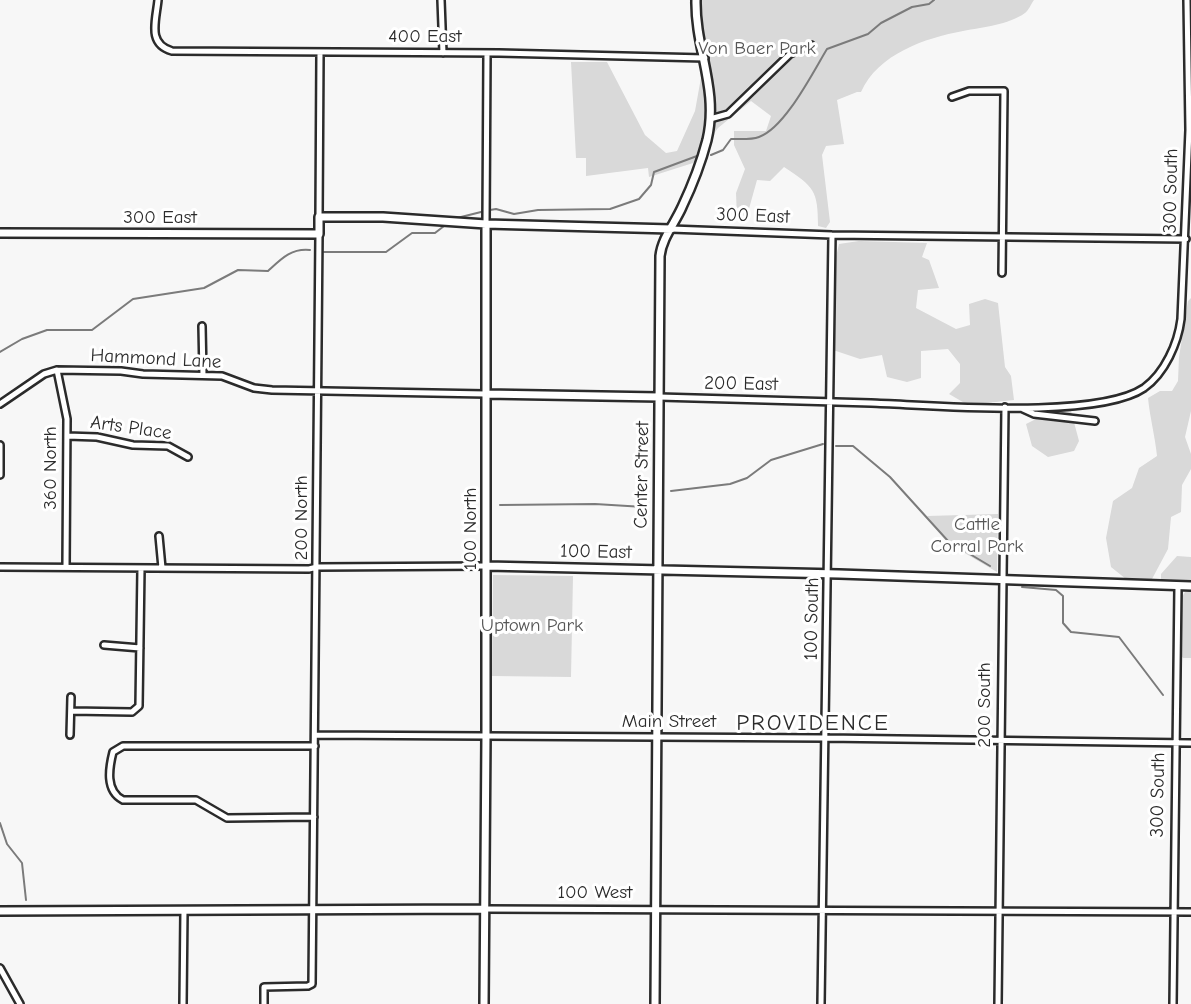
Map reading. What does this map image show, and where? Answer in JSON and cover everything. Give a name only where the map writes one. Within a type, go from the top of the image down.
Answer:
[{"type":"street","name":"400 East","points":[[158,0],[156,42],[162,48],[172,51],[487,53],[705,58]]},
{"type":"street","points":[[441,0],[443,53]]},
{"type":"street","name":"Center Street","points":[[655,1004],[661,247],[700,164],[710,120],[710,90],[696,18],[696,0]]},
{"type":"street","name":"300 South","points":[[1155,377],[1164,366],[1180,329],[1189,185],[1187,0]]},
{"type":"street","points":[[710,120],[728,114],[790,54],[811,45]]},
{"type":"street","name":"200 North","points":[[264,1004],[264,987],[312,984],[320,53]]},
{"type":"street","name":"100 North","points":[[484,1004],[487,53]]},
{"type":"street","points":[[952,97],[969,91],[1004,92],[1002,273]]},
{"type":"street","name":"300 East","points":[[319,217],[383,217],[486,224],[832,235],[1186,239]]},
{"type":"street","points":[[651,229],[656,233],[661,247]]},
{"type":"street","name":"300 East","points":[[0,233],[319,234]]},
{"type":"street","name":"100 South","points":[[821,1004],[832,235]]},
{"type":"street","points":[[202,326],[202,375]]},
{"type":"street","name":"Hammond Lane","points":[[0,404],[44,374],[57,370],[222,376],[254,388],[318,390]]},
{"type":"street","name":"360 North","points":[[57,370],[67,419],[66,567]]},
{"type":"street","name":"200 East","points":[[318,390],[1059,407],[1128,396],[1155,377]]},
{"type":"street","name":"200 South","points":[[998,1004],[1004,407]]},
{"type":"street","points":[[1020,407],[1034,414],[1095,421]]},
{"type":"street","name":"Arts Place","points":[[67,436],[97,437],[133,445],[168,446],[188,457]]},
{"type":"street","points":[[0,445],[0,475]]},
{"type":"street","points":[[159,536],[162,568]]},
{"type":"street","name":"100 East","points":[[0,567],[309,569],[487,566],[828,573],[1191,586]]},
{"type":"street","points":[[71,712],[137,710],[139,706],[141,568]]},
{"type":"street","name":"300 South","points":[[1173,1004],[1174,743],[1178,586]]},
{"type":"street","points":[[104,645],[140,648]]},
{"type":"street","points":[[70,735],[71,697]]},
{"type":"street","name":"Main Street","points":[[315,735],[1191,743]]},
{"type":"street","points":[[314,817],[227,818],[195,800],[123,800],[115,796],[110,786],[110,762],[113,752],[123,746],[315,746]]},
{"type":"street","name":"100 West","points":[[0,911],[821,909],[1191,912]]},
{"type":"street","points":[[183,1004],[184,910]]},
{"type":"street","points":[[0,968],[20,1004]]},
{"type":"green space","name":"Von Baer Park","points":[[701,0],[1034,0],[1025,13],[1011,20],[933,38],[904,50],[879,67],[861,92],[837,100],[844,144],[826,146],[822,155],[830,222],[826,228],[818,226],[817,204],[812,190],[784,167],[770,181],[757,180],[745,223],[737,218],[736,193],[745,169],[734,145],[734,131],[766,131],[771,116],[751,101],[718,128],[693,163],[649,177],[648,168],[586,176],[586,158],[576,158],[571,62],[607,62],[645,135],[666,153],[677,151],[695,111],[702,72],[711,69],[701,19]]},
{"type":"green space","points":[[859,241],[927,243],[922,257],[929,260],[939,288],[918,290],[916,308],[956,329],[970,325],[969,304],[985,299],[998,303],[1005,367],[1011,376],[1014,400],[968,405],[949,394],[960,383],[960,364],[948,349],[921,351],[921,378],[907,382],[887,377],[882,355],[860,359],[833,350],[833,270],[839,244]]},
{"type":"green space","points":[[1191,298],[1191,411],[1185,437],[1191,454],[1191,469],[1182,485],[1181,512],[1171,517],[1168,549],[1152,579],[1126,579],[1111,567],[1106,538],[1113,501],[1132,488],[1139,468],[1157,456],[1148,398],[1160,391],[1172,391],[1178,381],[1179,357],[1188,301]]},
{"type":"green space","points":[[1071,411],[1079,441],[1074,451],[1048,457],[1032,446],[1026,424],[1050,412]]},
{"type":"green space","name":"Cattle Corral Park","points":[[998,514],[997,572],[951,545],[927,516]]},
{"type":"green space","points":[[1177,556],[1191,557],[1191,581],[1161,580],[1161,574]]},
{"type":"green space","name":"Uptown Park","points":[[493,575],[573,576],[571,677],[492,676]]},
{"type":"green space","points":[[1185,592],[1191,592],[1191,658],[1183,658],[1178,652],[1180,600]]},
{"type":"waterway","points":[[711,155],[723,150],[731,139],[759,137],[779,123],[798,98],[827,49],[868,34],[881,23],[912,7],[929,4],[934,0]]},
{"type":"waterway","points":[[490,210],[514,214],[538,210],[610,209],[639,199],[651,185],[654,172],[697,156]]},
{"type":"waterway","points":[[453,219],[481,212]]},
{"type":"waterway","points":[[324,252],[386,252],[412,233],[435,233],[444,226]]},
{"type":"waterway","points":[[0,352],[22,339],[47,330],[92,330],[133,299],[204,288],[238,270],[268,271],[292,253],[310,250]]},
{"type":"waterway","points":[[671,491],[730,484],[747,478],[771,460],[823,444]]},
{"type":"waterway","points":[[836,446],[853,446],[890,477],[948,541],[990,566]]},
{"type":"waterway","points":[[500,505],[595,504],[644,507]]},
{"type":"waterway","points":[[1022,587],[1056,590],[1063,596],[1063,623],[1071,632],[1119,637],[1163,695]]},
{"type":"waterway","points":[[0,823],[7,844],[22,863],[26,900]]},
{"type":"district","name":"PROVIDENCE","points":[[813,723]]}]
